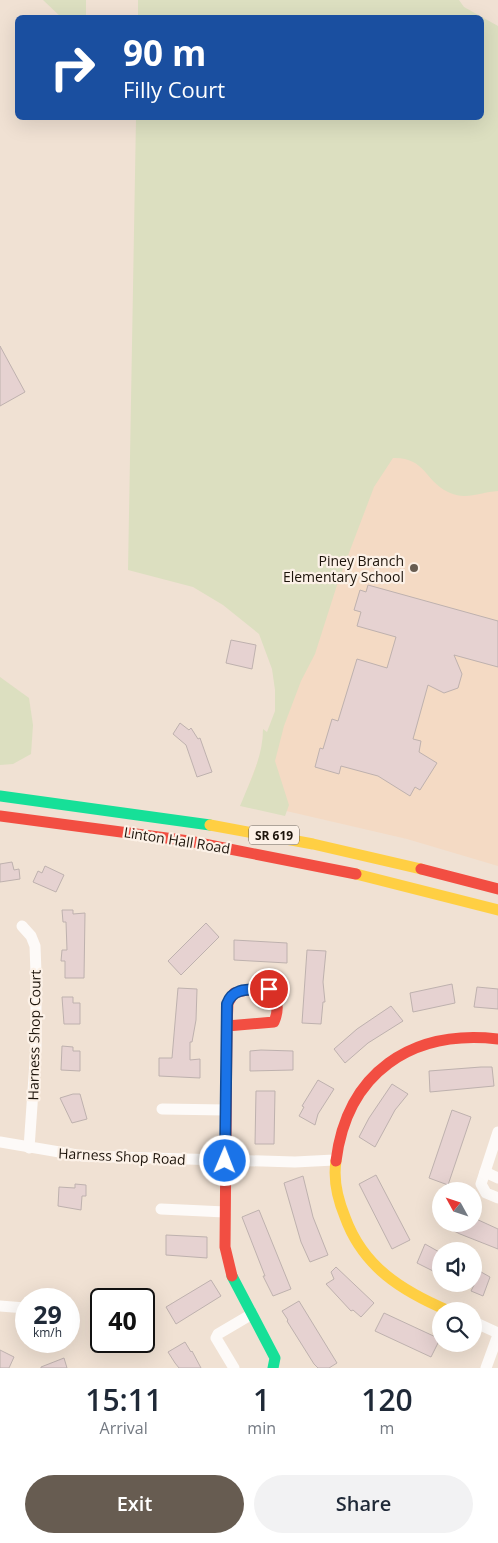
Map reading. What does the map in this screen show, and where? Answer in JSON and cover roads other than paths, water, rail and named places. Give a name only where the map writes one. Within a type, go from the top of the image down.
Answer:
[{"type":"main road","name":"Linton Hall Road","points":[[0,796],[142,814],[275,835],[414,866],[498,889]]},
{"type":"main road","name":"Linton Hall Road","points":[[0,816],[101,828],[267,854],[376,878],[498,910]]},
{"type":"main road","points":[[227,1026],[269,1024],[274,1022],[278,1011],[275,995],[269,989],[239,990],[233,993],[227,1004],[225,1161],[227,1260],[232,1276],[275,1358],[273,1368]]},
{"type":"main road","points":[[432,1303],[398,1286],[382,1274],[358,1247],[345,1222],[337,1196],[334,1160],[340,1131],[350,1105],[360,1091],[389,1063],[404,1053],[431,1042],[465,1037],[498,1039]]},
{"type":"street","name":"Harness Shop Court","points":[[22,926],[31,936],[35,946],[36,973],[36,1048],[29,1148]]},
{"type":"street","points":[[162,1109],[226,1110]]},
{"type":"street","points":[[498,1132],[481,1184],[482,1189],[498,1198]]},
{"type":"street","name":"Harness Shop Road","points":[[0,1142],[82,1156],[225,1161],[334,1160]]},
{"type":"street","points":[[485,1172],[498,1178]]},
{"type":"street","points":[[161,1209],[225,1212]]},
{"type":"street","points":[[0,1306],[15,1307]]},
{"type":"street","points":[[234,1368],[216,1338],[218,1334],[252,1314]]},
{"type":"street","points":[[482,1326],[498,1334],[486,1368]]},
{"type":"place","name":"Piney Branch Elementary School","points":[[414,568]]}]
